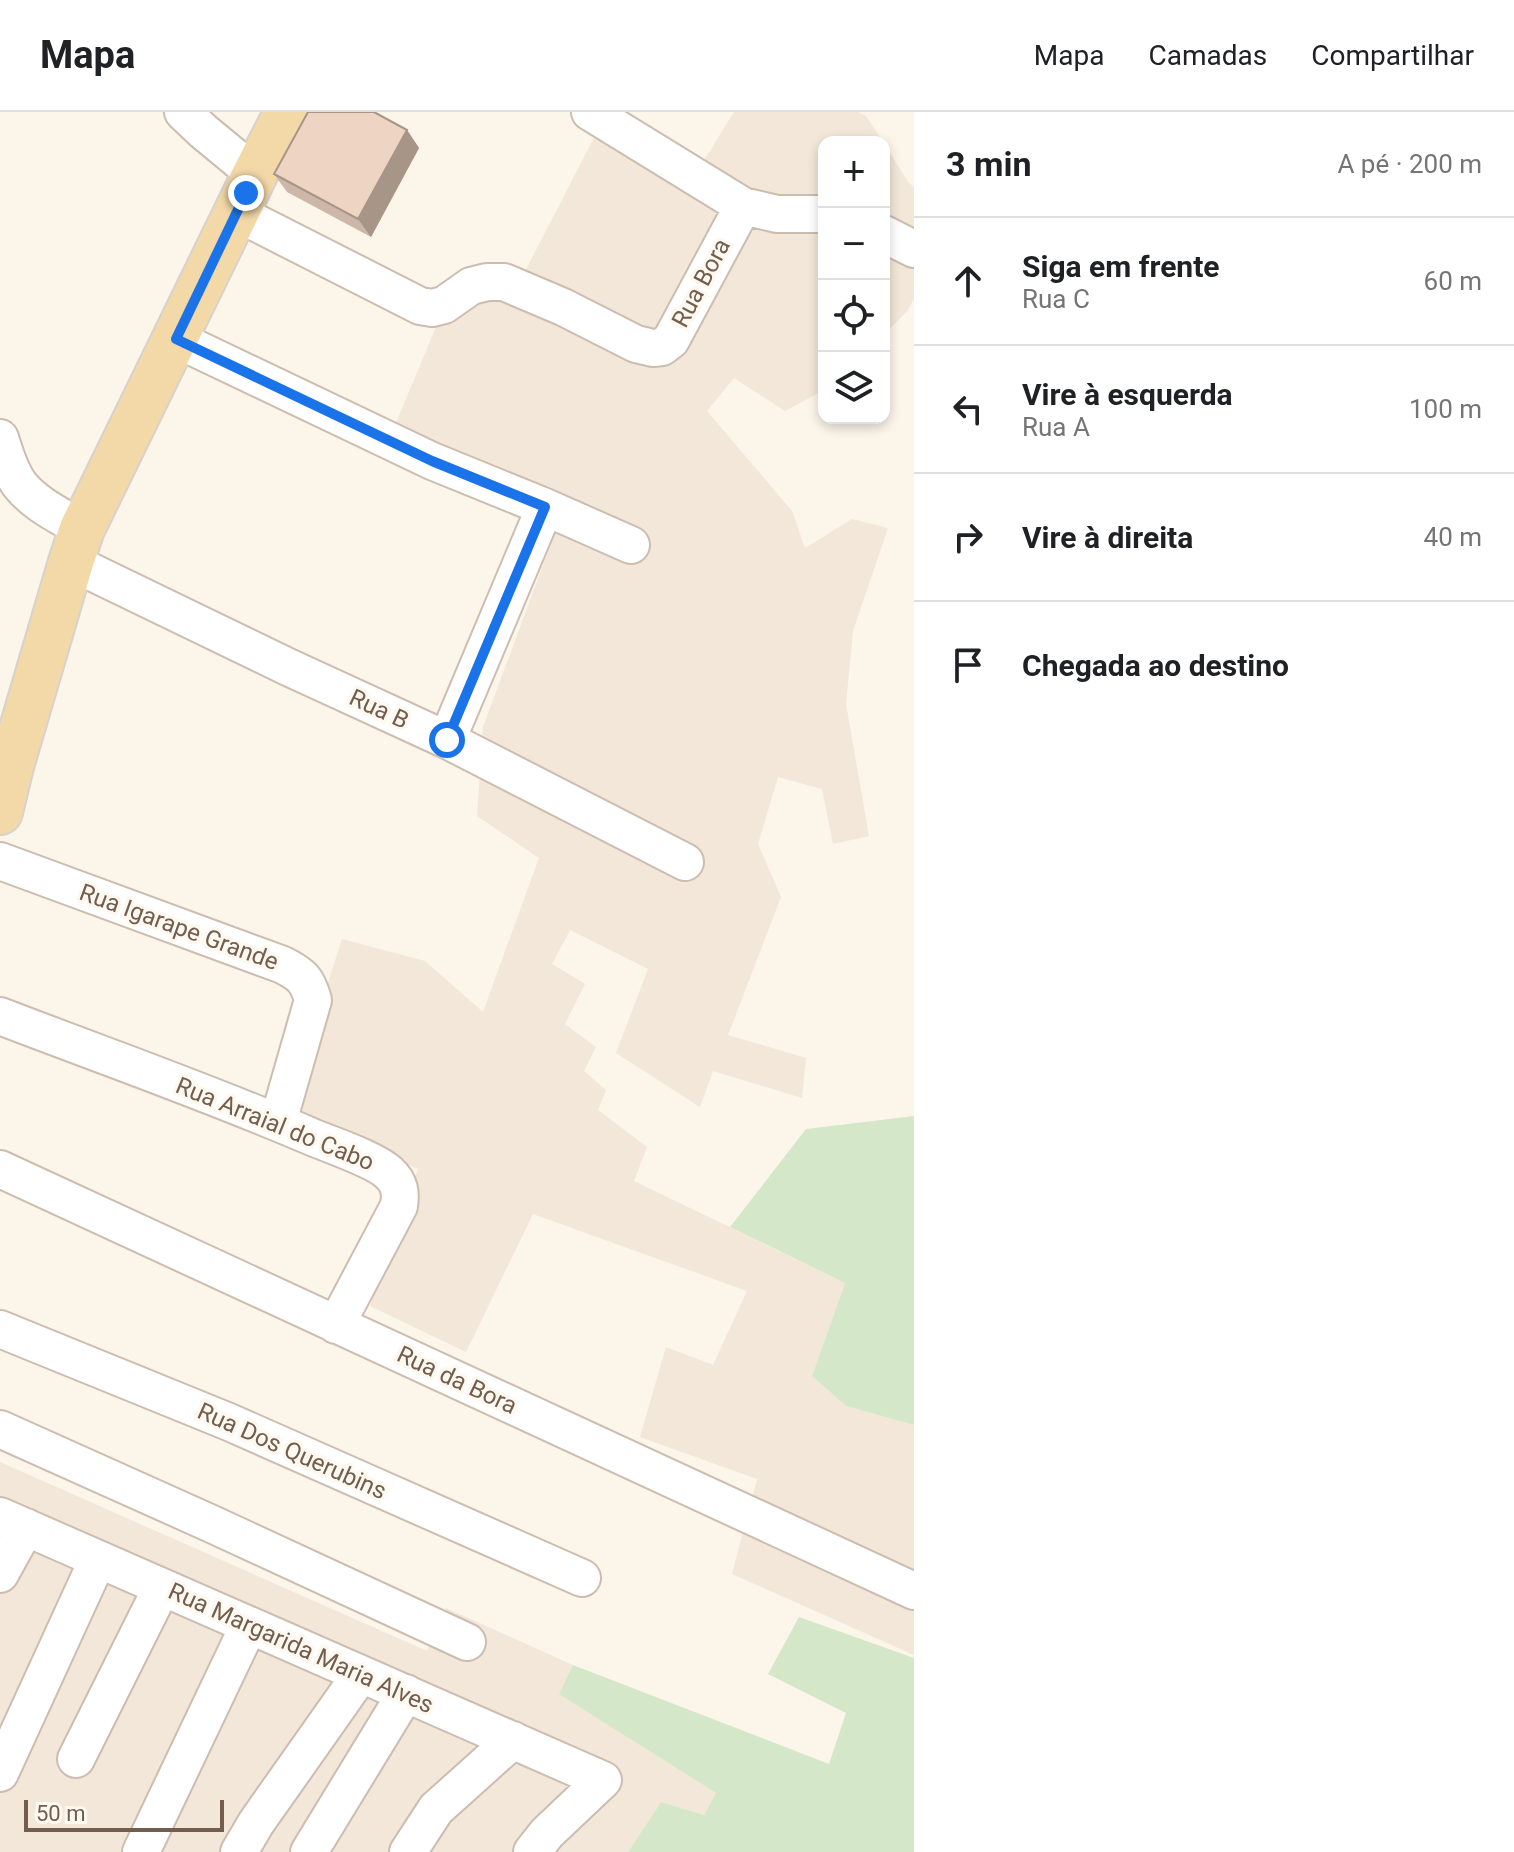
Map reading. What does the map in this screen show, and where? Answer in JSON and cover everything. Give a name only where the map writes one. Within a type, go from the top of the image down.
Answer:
[{"type":"main road","points":[[0,812],[76,546],[287,112]]},
{"type":"street","points":[[183,112],[255,174]]},
{"type":"street","points":[[590,112],[743,206],[777,214],[818,214]]},
{"type":"street","name":"Rua Bora","points":[[237,213],[420,306],[432,308],[444,305],[471,286],[504,282],[563,307],[636,344],[653,348],[662,347],[671,340],[743,206]]},
{"type":"street","points":[[890,237],[914,249]]},
{"type":"street","points":[[176,339],[432,461],[631,545]]},
{"type":"street","name":"Rua B","points":[[0,438],[19,484],[76,546],[288,667],[447,740],[685,862]]},
{"type":"street","points":[[447,740],[545,507]]},
{"type":"street","name":"Rua Igarape Grande","points":[[0,861],[283,965],[300,974],[309,984],[313,1000],[278,1122]]},
{"type":"street","name":"Rua Arraial do Cabo","points":[[0,1016],[278,1122],[388,1172],[401,1193],[399,1206],[336,1325]]},
{"type":"street","name":"Rua da Bora","points":[[0,1169],[914,1591]]},
{"type":"street","name":"Rua Dos Querubins","points":[[0,1329],[229,1422],[582,1578]]},
{"type":"street","points":[[0,1429],[467,1642]]},
{"type":"street","points":[[0,1574],[13,1521]]},
{"type":"street","name":"Rua Margarida Maria Alves","points":[[13,1521],[603,1780],[547,1833],[532,1852]]},
{"type":"street","points":[[0,1773],[98,1559]]},
{"type":"street","points":[[76,1759],[162,1587]]},
{"type":"street","points":[[141,1852],[249,1625]]},
{"type":"street","points":[[239,1852],[361,1674]]},
{"type":"street","points":[[309,1852],[406,1693]]},
{"type":"street","points":[[408,1852],[436,1809],[513,1740]]},
{"type":"shaded area","points":[[734,112],[858,112],[866,116],[879,136],[818,136],[818,393],[785,411],[734,378],[707,411],[792,511],[805,548],[852,519],[888,528],[853,631],[846,704],[869,836],[833,844],[822,789],[778,777],[758,844],[781,897],[728,1035],[806,1058],[802,1098],[713,1071],[700,1107],[616,1053],[648,969],[570,930],[552,964],[585,984],[565,1024],[596,1047],[584,1071],[606,1090],[598,1110],[647,1147],[634,1181],[845,1283],[812,1376],[846,1406],[914,1425],[914,1655],[732,1574],[757,1479],[640,1437],[666,1347],[713,1365],[747,1291],[533,1214],[466,1352],[370,1306],[418,1169],[286,1114],[342,939],[425,961],[483,1012],[539,858],[477,816],[483,727],[564,509],[395,425],[441,315],[520,281],[598,130],[690,183]]},
{"type":"shaded area","points":[[890,153],[914,187],[914,299],[890,329]]},
{"type":"shaded area","points":[[0,1462],[427,1651],[446,1608],[573,1665],[560,1694],[716,1793],[704,1815],[661,1802],[628,1852],[0,1852]]},
{"type":"green space","points":[[914,1116],[914,1425],[846,1406],[812,1376],[845,1283],[730,1227],[806,1129]]},
{"type":"green space","points":[[799,1617],[914,1658],[914,1852],[628,1852],[661,1802],[704,1815],[716,1793],[559,1694],[573,1665],[829,1764],[846,1713],[768,1674]]},
{"type":"building","points":[[308,112],[374,112],[407,130],[358,219],[274,174]]},
{"type":"route","points":[[246,193],[176,339],[432,461],[545,507],[447,740]]}]
